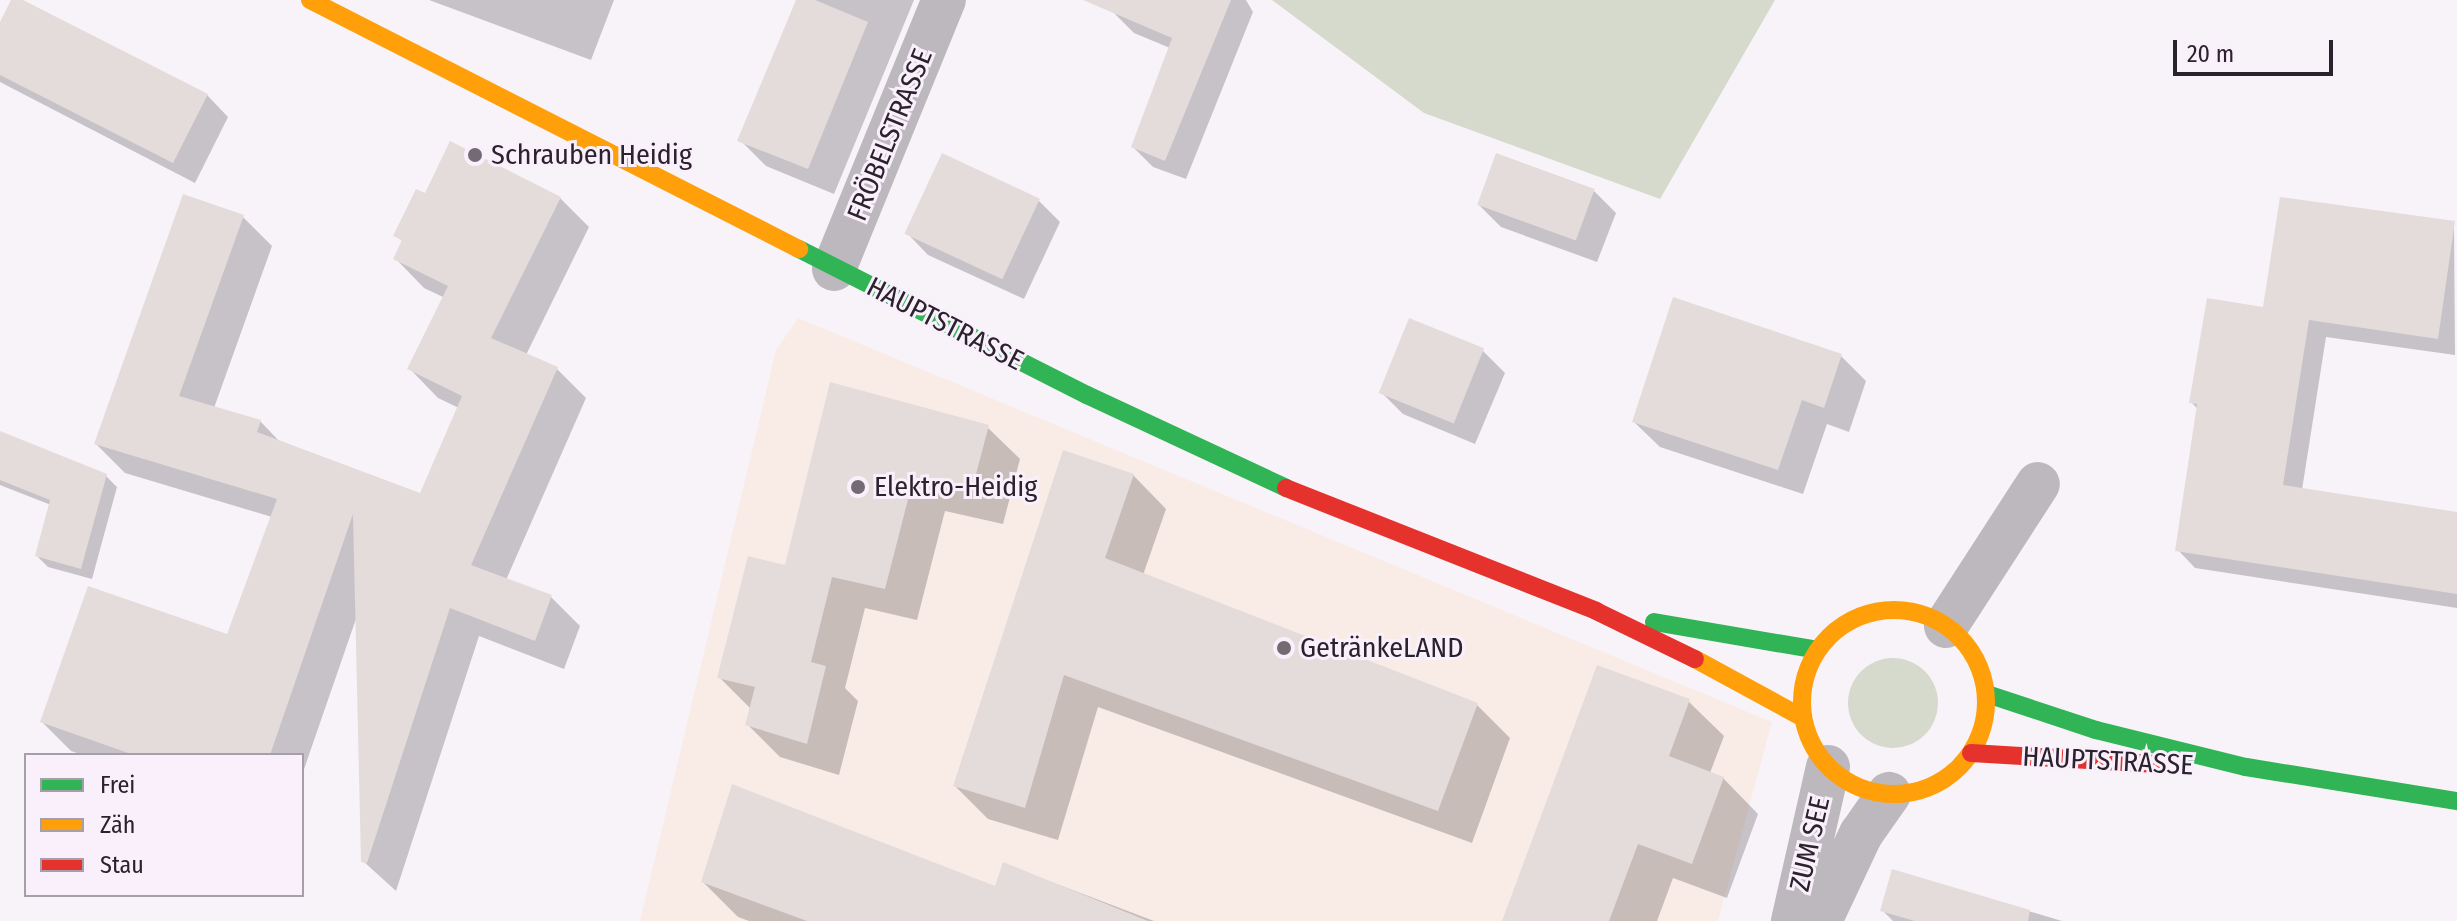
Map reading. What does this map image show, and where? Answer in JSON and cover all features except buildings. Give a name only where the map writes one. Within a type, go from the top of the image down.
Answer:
[{"type":"main road","name":"HAUPTSTRASSE","points":[[310,0],[834,269],[1299,494],[1596,611],[1737,679],[1803,718]]},
{"type":"main road","points":[[1887,610],[1908,610],[1946,626],[1974,655],[1987,694],[1981,735],[1959,769],[1927,789],[1889,794],[1856,786],[1828,767],[1803,718],[1802,695],[1818,650],[1847,622],[1887,610]]},
{"type":"main road","name":"HAUPTSTRASSE","points":[[1596,611],[1818,650]]},
{"type":"main road","name":"HAUPTSTRASSE","points":[[1987,694],[2096,730],[2246,767],[2457,801]]},
{"type":"main road","name":"HAUPTSTRASSE","points":[[1971,753],[2246,767]]},
{"type":"street","name":"FRÖBELSTRASSE","points":[[834,269],[944,0]]},
{"type":"street","points":[[1946,626],[2038,484]]},
{"type":"street","name":"ZUM SEE","points":[[1793,921],[1828,767]]},
{"type":"street","name":"ZUM SEE","points":[[1820,921],[1861,834],[1889,794]]},
{"type":"shaded area","points":[[1272,0],[1775,0],[1660,199],[1424,113]]},
{"type":"shaded area","points":[[798,318],[1772,722],[1718,921],[640,921],[776,350]]},
{"type":"shaded area","points":[[1884,658],[1902,658],[1918,665],[1931,678],[1938,694],[1938,712],[1931,728],[1918,741],[1902,748],[1884,748],[1868,741],[1855,728],[1848,712],[1848,694],[1855,678],[1868,665]]},
{"type":"traffic: fast","points":[[799,249],[1087,395],[1286,488]]},
{"type":"traffic: fast","points":[[1654,622],[1818,650]]},
{"type":"traffic: fast","points":[[1987,694],[2096,730],[2246,767],[2457,801]]},
{"type":"traffic: slow","points":[[310,0],[799,249]]},
{"type":"traffic: slow","points":[[1894,610],[1929,617],[1959,637],[1979,667],[1986,702],[1979,737],[1959,767],[1929,787],[1894,794],[1859,787],[1829,767],[1809,737],[1802,702],[1809,667],[1829,637],[1859,617],[1894,610]]},
{"type":"traffic: slow","points":[[1695,659],[1803,718]]},
{"type":"traffic: jam","points":[[1286,488],[1596,611],[1695,659]]},
{"type":"traffic: jam","points":[[1971,753],[2157,764]]},
{"type":"place","name":"Schrauben Heidig","points":[[475,155]]},
{"type":"place","name":"Elektro-Heidig","points":[[858,487]]},
{"type":"place","name":"GetränkeLAND","points":[[1284,648]]}]
